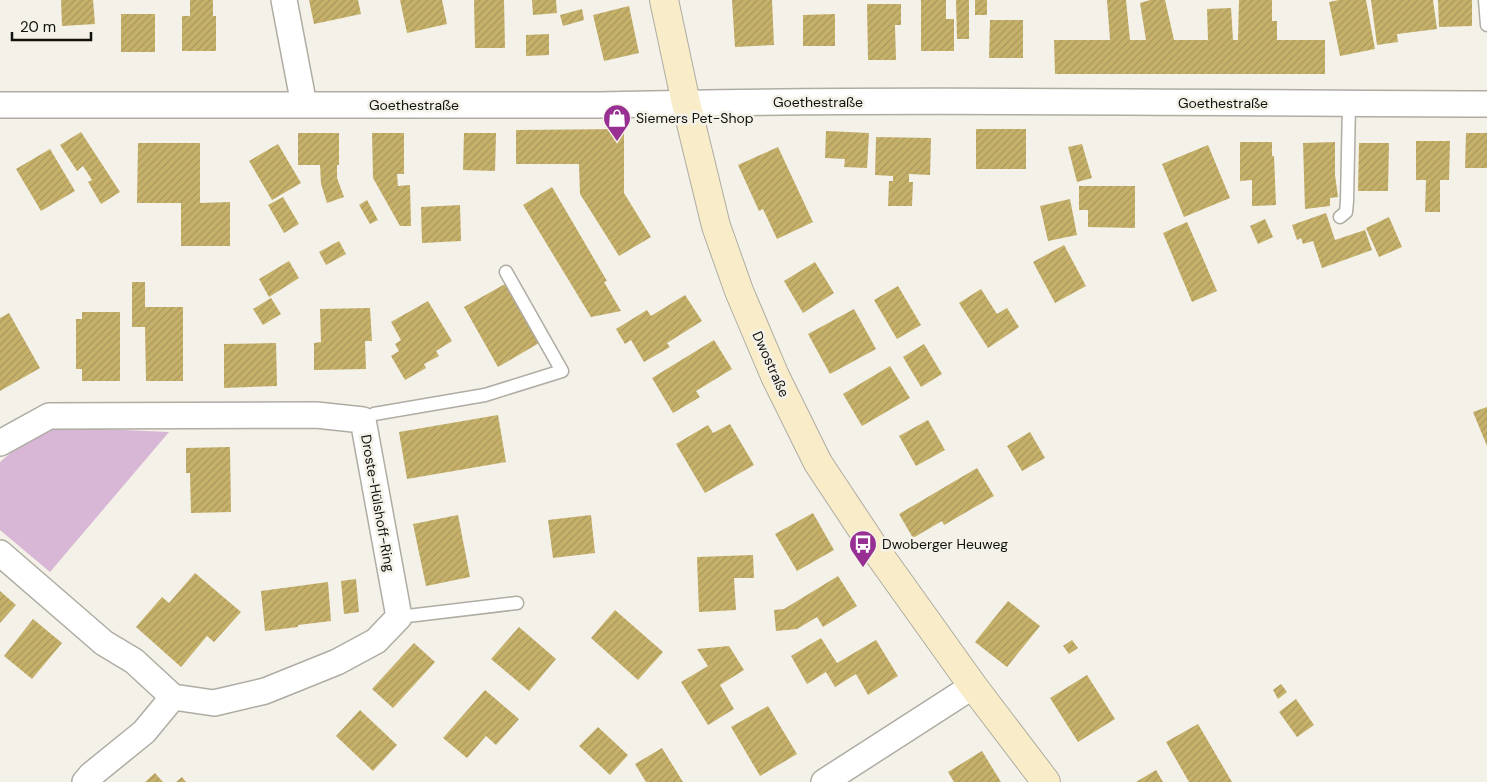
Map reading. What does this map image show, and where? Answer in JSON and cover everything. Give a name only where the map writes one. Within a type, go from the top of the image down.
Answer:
[{"type":"street","points":[[284,0],[304,105]]},
{"type":"street","name":"Dwostraße","points":[[664,0],[686,103],[716,226],[739,291],[775,376],[818,463],[875,549],[973,686],[1046,782]]},
{"type":"street","name":"Goethestraße","points":[[0,105],[599,105],[686,103],[1487,104]]},
{"type":"street","name":"Droste-Hülshoff-Ring","points":[[0,443],[49,416],[316,416],[363,420],[398,617]]},
{"type":"street","points":[[0,553],[104,643],[134,661],[173,697],[214,703],[265,691],[337,662],[376,641],[398,617]]},
{"type":"street","points":[[824,782],[973,686]]},
{"type":"street","points":[[85,782],[144,732],[173,697]]},
{"type":"lane","points":[[1486,0],[1487,25]]},
{"type":"lane","points":[[1340,217],[1346,212],[1347,201],[1349,104]]},
{"type":"lane","points":[[363,420],[374,414],[485,395],[562,371],[506,272]]},
{"type":"lane","points":[[398,617],[518,603]]},
{"type":"shaded area","points":[[55,427],[169,432],[50,572],[0,530],[0,462],[14,450]]},
{"type":"building","points":[[61,0],[93,0],[95,24],[62,26]]},
{"type":"building","points":[[190,0],[213,0],[213,16],[216,16],[216,51],[182,51],[182,16],[190,16]]},
{"type":"building","points":[[309,0],[358,0],[361,14],[314,24]]},
{"type":"building","points":[[400,0],[442,0],[447,24],[407,33]]},
{"type":"building","points":[[474,0],[504,0],[505,48],[475,48]]},
{"type":"building","points":[[532,0],[556,0],[557,13],[533,15]]},
{"type":"building","points":[[732,0],[772,0],[774,45],[735,47]]},
{"type":"building","points":[[921,0],[946,0],[946,19],[954,19],[954,51],[921,51]]},
{"type":"building","points":[[956,0],[969,0],[969,39],[957,39]]},
{"type":"building","points":[[975,0],[987,0],[987,15],[975,15]]},
{"type":"building","points":[[1107,0],[1126,0],[1130,40],[1146,40],[1140,3],[1150,0],[1165,0],[1174,40],[1208,40],[1207,9],[1231,8],[1233,40],[1238,40],[1239,0],[1272,0],[1272,21],[1277,21],[1277,40],[1325,40],[1325,74],[1055,74],[1054,40],[1110,40]]},
{"type":"building","points":[[1366,0],[1375,49],[1340,56],[1329,2]]},
{"type":"building","points":[[1371,0],[1433,0],[1437,29],[1397,34],[1398,42],[1377,45]]},
{"type":"building","points":[[1438,0],[1472,0],[1472,26],[1439,27]]},
{"type":"building","points":[[867,4],[901,4],[901,25],[895,25],[896,60],[868,60]]},
{"type":"building","points":[[629,6],[639,53],[604,61],[593,15]]},
{"type":"building","points":[[582,9],[584,20],[563,26],[560,15]]},
{"type":"building","points":[[121,14],[155,14],[155,52],[121,52]]},
{"type":"building","points":[[835,14],[835,46],[803,46],[803,15]]},
{"type":"building","points":[[990,20],[1023,20],[1023,58],[989,58]]},
{"type":"building","points":[[549,34],[549,55],[526,56],[526,35]]},
{"type":"building","points":[[624,129],[624,193],[651,237],[619,256],[580,194],[579,164],[516,164],[516,130]]},
{"type":"building","points":[[976,129],[1026,129],[1026,169],[976,169]]},
{"type":"building","points":[[826,131],[869,133],[867,168],[844,167],[845,159],[825,158]]},
{"type":"building","points":[[81,132],[120,192],[101,204],[88,182],[92,180],[83,166],[77,171],[60,145]]},
{"type":"building","points":[[298,133],[339,133],[337,178],[344,197],[327,203],[321,184],[320,165],[298,165]]},
{"type":"building","points":[[372,133],[404,133],[404,174],[397,174],[398,186],[410,185],[411,226],[400,226],[373,178]]},
{"type":"building","points":[[464,133],[496,133],[495,171],[463,170]]},
{"type":"building","points":[[1466,133],[1487,133],[1487,168],[1465,168]]},
{"type":"building","points":[[876,137],[931,138],[930,175],[909,174],[909,182],[913,182],[912,206],[888,206],[889,181],[893,181],[893,176],[875,175]]},
{"type":"building","points":[[1416,141],[1450,141],[1449,180],[1440,180],[1440,212],[1425,212],[1426,180],[1416,180]]},
{"type":"building","points":[[1240,142],[1272,142],[1276,205],[1252,206],[1252,180],[1240,181]]},
{"type":"building","points":[[1335,142],[1335,175],[1338,197],[1330,198],[1330,206],[1305,209],[1303,143]]},
{"type":"building","points":[[138,143],[200,143],[200,203],[230,202],[230,246],[181,246],[181,203],[137,203]]},
{"type":"building","points":[[1359,143],[1389,143],[1388,191],[1358,191]]},
{"type":"building","points":[[278,144],[301,183],[272,200],[249,161]]},
{"type":"building","points":[[1082,144],[1092,178],[1077,182],[1068,147]]},
{"type":"building","points":[[1208,145],[1230,198],[1184,217],[1162,164]]},
{"type":"building","points":[[778,147],[813,222],[777,239],[763,209],[759,211],[738,165]]},
{"type":"building","points":[[50,149],[75,191],[41,211],[16,169]]},
{"type":"building","points":[[1079,186],[1135,186],[1135,228],[1088,227],[1088,210],[1079,210]]},
{"type":"building","points":[[552,187],[607,281],[604,282],[621,311],[591,317],[523,205]]},
{"type":"building","points":[[283,197],[299,224],[284,233],[268,205]]},
{"type":"building","points":[[1070,199],[1077,235],[1048,241],[1040,206]]},
{"type":"building","points":[[367,200],[378,220],[370,224],[359,205]]},
{"type":"building","points":[[460,205],[461,241],[422,243],[421,207]]},
{"type":"building","points":[[1326,213],[1335,240],[1365,230],[1372,250],[1322,268],[1313,241],[1303,244],[1301,238],[1297,240],[1292,225]]},
{"type":"building","points":[[1389,217],[1402,247],[1379,257],[1366,228]]},
{"type":"building","points":[[1265,219],[1273,237],[1258,244],[1250,226]]},
{"type":"building","points":[[1187,222],[1217,291],[1192,302],[1163,233]]},
{"type":"building","points":[[339,241],[346,254],[326,265],[319,252]]},
{"type":"building","points":[[1064,245],[1086,286],[1055,303],[1033,262]]},
{"type":"building","points":[[289,261],[299,278],[269,297],[259,279]]},
{"type":"building","points":[[815,262],[834,293],[803,313],[784,281]]},
{"type":"building","points":[[132,282],[145,282],[145,307],[183,307],[183,381],[146,381],[145,327],[132,327]]},
{"type":"building","points":[[505,284],[539,343],[498,367],[464,307]]},
{"type":"building","points":[[898,286],[921,325],[897,339],[874,300]]},
{"type":"building","points":[[981,289],[997,314],[1007,308],[1019,327],[988,348],[959,303]]},
{"type":"building","points":[[685,295],[702,321],[667,343],[670,347],[644,362],[631,340],[625,344],[616,329],[647,310],[651,316]]},
{"type":"building","points":[[271,298],[281,314],[263,325],[253,309]]},
{"type":"building","points":[[428,301],[452,341],[436,351],[439,356],[424,364],[426,368],[405,380],[391,356],[399,351],[395,344],[401,340],[391,322]]},
{"type":"building","points":[[370,308],[372,341],[365,341],[366,369],[314,370],[314,343],[321,342],[320,309]]},
{"type":"building","points":[[854,309],[876,349],[830,374],[808,334]]},
{"type":"building","points":[[82,312],[120,312],[120,381],[82,381],[82,369],[76,369],[76,319],[82,319]]},
{"type":"building","points":[[9,313],[40,368],[0,391],[0,318]]},
{"type":"building","points":[[714,340],[732,369],[696,391],[700,397],[673,413],[652,378]]},
{"type":"building","points":[[276,343],[277,386],[224,388],[224,344]]},
{"type":"building","points":[[924,344],[942,374],[921,387],[903,357]]},
{"type":"building","points":[[890,366],[910,398],[862,426],[843,394]]},
{"type":"building","points":[[1487,407],[1487,446],[1473,412]]},
{"type":"building","points":[[498,415],[506,462],[407,479],[399,432]]},
{"type":"building","points":[[928,420],[945,450],[916,466],[899,436]]},
{"type":"building","points":[[730,424],[754,465],[705,493],[676,444],[708,425],[713,433]]},
{"type":"building","points":[[1030,432],[1045,458],[1022,471],[1007,446]]},
{"type":"building","points":[[230,447],[231,512],[191,513],[190,473],[186,473],[186,448]]},
{"type":"building","points":[[977,468],[994,496],[944,525],[942,521],[913,538],[899,514]]},
{"type":"building","points":[[813,513],[834,550],[797,571],[775,534]]},
{"type":"building","points":[[458,515],[470,577],[426,586],[413,524]]},
{"type":"building","points":[[591,515],[595,553],[553,558],[548,520]]},
{"type":"building","points":[[753,555],[754,578],[734,578],[736,610],[699,612],[697,557]]},
{"type":"building","points":[[195,573],[241,612],[214,642],[207,636],[181,667],[136,627],[162,597],[169,603]]},
{"type":"building","points":[[838,576],[857,606],[823,627],[817,617],[797,629],[776,631],[774,610],[784,609]]},
{"type":"building","points":[[356,579],[359,612],[344,614],[341,581]]},
{"type":"building","points":[[328,582],[331,621],[265,631],[261,591]]},
{"type":"building","points":[[0,591],[16,605],[0,623]]},
{"type":"building","points":[[1008,601],[1040,626],[1007,667],[975,642]]},
{"type":"building","points":[[615,610],[663,652],[638,680],[591,638]]},
{"type":"building","points":[[33,619],[62,643],[32,679],[4,656]]},
{"type":"building","points":[[519,627],[556,659],[529,691],[491,659]]},
{"type":"building","points":[[821,638],[837,663],[876,640],[898,676],[868,695],[856,674],[835,687],[826,672],[807,684],[791,656]]},
{"type":"building","points":[[1072,640],[1078,648],[1069,654],[1063,646]]},
{"type":"building","points":[[414,643],[435,662],[393,708],[372,689]]},
{"type":"building","points":[[729,646],[744,670],[720,685],[734,709],[708,725],[681,682],[708,666],[697,649]]},
{"type":"building","points":[[1087,675],[1115,719],[1078,742],[1050,698]]},
{"type":"building","points":[[1281,684],[1287,692],[1278,699],[1273,690]]},
{"type":"building","points":[[485,690],[519,719],[496,745],[486,736],[467,758],[443,738]]},
{"type":"building","points":[[1296,699],[1314,725],[1297,737],[1279,712]]},
{"type":"building","points":[[768,706],[797,754],[760,776],[731,727]]},
{"type":"building","points":[[360,710],[397,745],[373,771],[336,736]]},
{"type":"building","points":[[1198,724],[1232,782],[1189,782],[1166,742]]},
{"type":"building","points":[[598,727],[628,755],[610,775],[579,746]]},
{"type":"building","points":[[662,748],[683,782],[646,782],[635,764]]},
{"type":"building","points":[[982,751],[1001,782],[954,782],[948,772]]},
{"type":"building","points":[[1156,770],[1163,782],[1136,782]]},
{"type":"building","points":[[155,773],[163,782],[145,782]]},
{"type":"building","points":[[182,777],[186,782],[176,782]]},
{"type":"place","name":"Siemers Pet-Shop","points":[[617,142]]},
{"type":"place","name":"Dwoberger Heuweg","points":[[863,568]]}]
